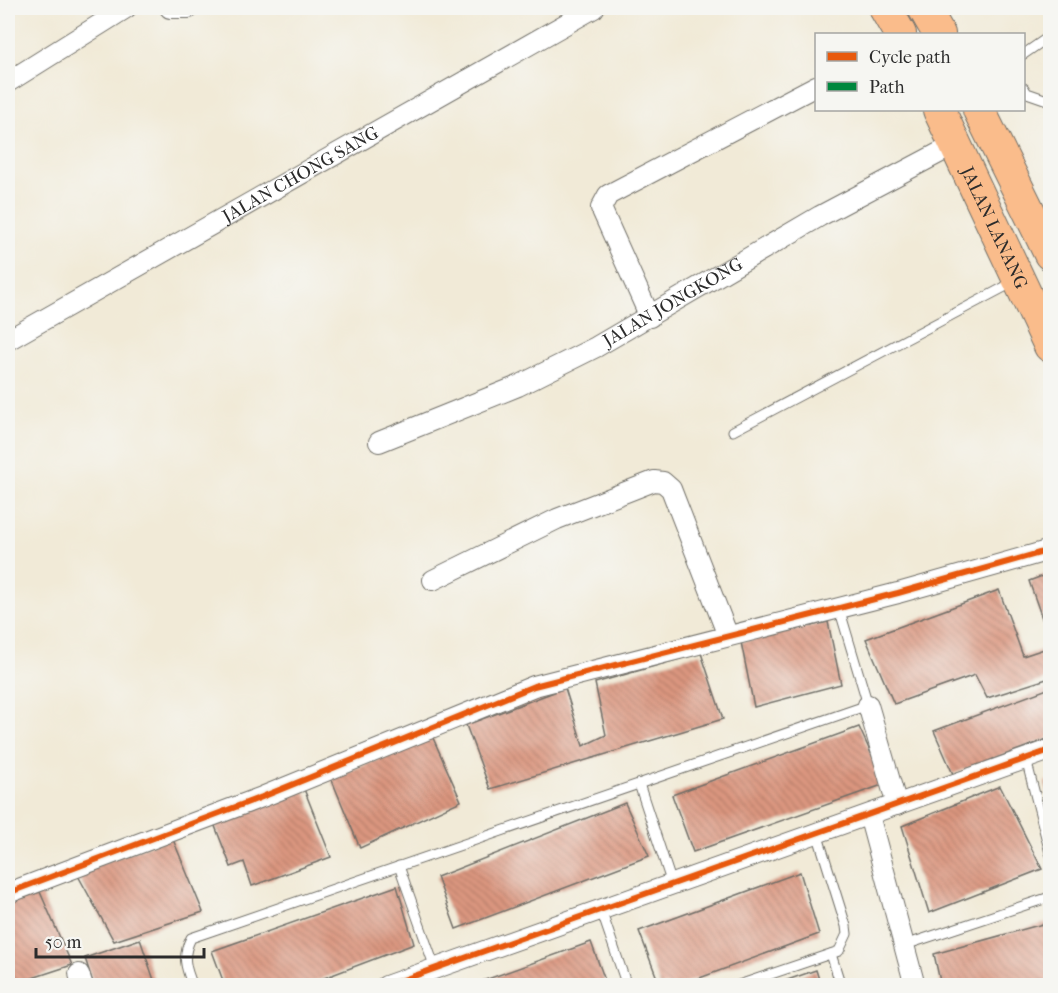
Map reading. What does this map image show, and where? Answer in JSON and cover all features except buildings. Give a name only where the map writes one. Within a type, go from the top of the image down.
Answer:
[{"type":"main road","points":[[885,8],[899,33]]},
{"type":"main road","points":[[924,8],[938,33]]},
{"type":"main road","name":"JALAN LANANG","points":[[940,111],[1050,346]]},
{"type":"main road","name":"JALAN LANANG","points":[[980,111],[1050,254]]},
{"type":"street","points":[[8,82],[126,8]]},
{"type":"street","points":[[170,8],[189,8]]},
{"type":"street","name":"JALAN CHONG SANG","points":[[8,340],[594,8]]},
{"type":"street","points":[[650,317],[601,208],[608,195],[815,87]]},
{"type":"street","name":"JALAN JONGKONG","points":[[379,442],[518,386],[650,317],[820,216],[956,144]]},
{"type":"street","points":[[433,580],[557,519],[654,481],[663,482],[671,489],[728,636]]},
{"type":"street","points":[[8,893],[262,797],[534,686],[1050,550]]},
{"type":"street","points":[[868,705],[897,805]]},
{"type":"street","points":[[386,986],[1050,750]]},
{"type":"street","points":[[869,815],[915,986]]},
{"type":"lane","points":[[1025,53],[1050,36]]},
{"type":"lane","points":[[1025,90],[1050,101]]},
{"type":"lane","points":[[733,431],[1019,279]]},
{"type":"lane","points":[[193,986],[186,967],[184,951],[191,938],[868,705],[839,607]]},
{"type":"lane","points":[[1026,759],[1050,853]]},
{"type":"lane","points":[[639,784],[672,884]]},
{"type":"lane","points":[[736,986],[839,951],[847,934],[817,833]]},
{"type":"lane","points":[[399,866],[435,968]]},
{"type":"lane","points":[[904,945],[1050,897]]},
{"type":"lane","points":[[601,910],[627,986]]},
{"type":"lane","points":[[831,954],[840,986]]},
{"type":"cycle path","points":[[8,893],[262,797],[534,686],[898,593],[1050,550]]},
{"type":"cycle path","points":[[386,986],[1050,750]]}]
